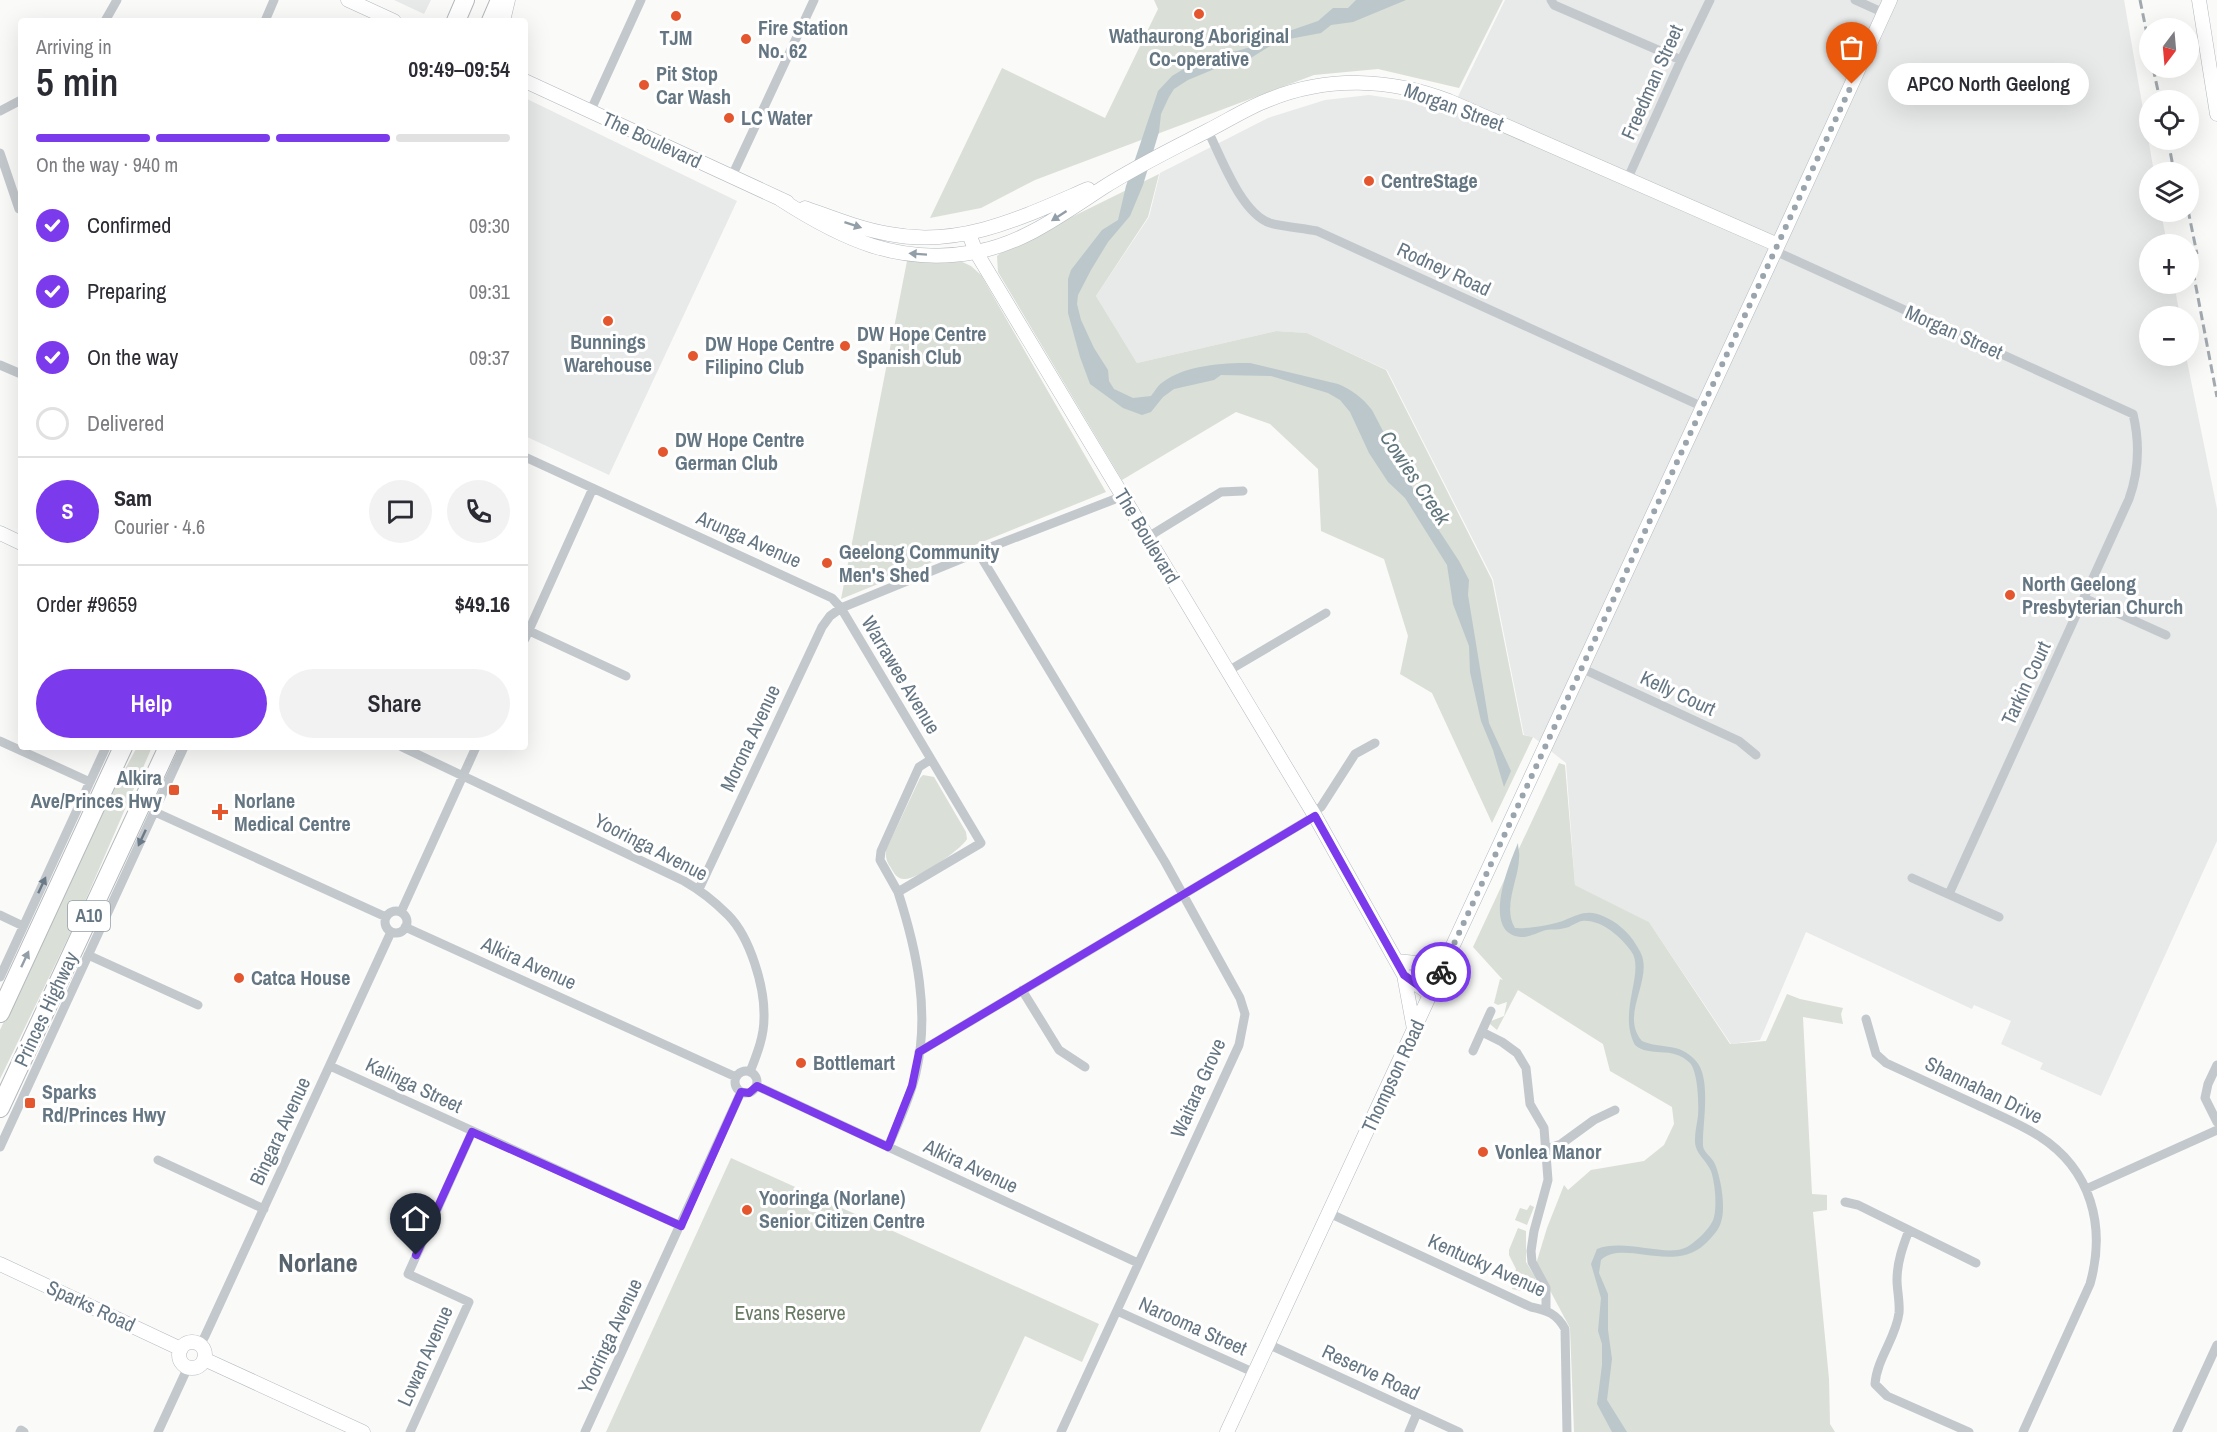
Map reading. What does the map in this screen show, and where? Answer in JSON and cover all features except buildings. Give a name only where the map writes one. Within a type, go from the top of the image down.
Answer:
[{"type":"highway","points":[[457,18],[465,0]]},
{"type":"highway","points":[[492,18],[500,0]]},
{"type":"highway","name":"Princes Highway","points":[[0,1012],[122,750]]},
{"type":"highway","name":"Princes Highway","points":[[0,1108],[167,750]]},
{"type":"main road","points":[[348,0],[387,18]]},
{"type":"main road","points":[[504,18],[508,0]]},
{"type":"main road","points":[[2199,0],[2217,114]]},
{"type":"main road","name":"Thompson Road","points":[[1227,1432],[1777,248],[1887,6]]},
{"type":"main road","name":"The Boulevard","points":[[528,82],[780,199],[832,231],[873,246],[912,254],[976,252],[1314,814],[1404,975],[1430,994]]},
{"type":"main road","name":"Morgan Street","points":[[976,252],[1014,240],[1039,228],[1126,173],[1260,103],[1298,90],[1339,83],[1377,83],[1411,89],[1449,101],[1777,248]]},
{"type":"main road","name":"Morgan Street","points":[[969,234],[1013,221],[1126,173]]},
{"type":"main road","name":"The Boulevard","points":[[780,199],[859,227],[888,234],[926,238],[969,234]]},
{"type":"main road","points":[[969,234],[976,252]]},
{"type":"main road","points":[[0,533],[18,542]]},
{"type":"main road","points":[[1397,961],[1425,964],[1446,961]]},
{"type":"main road","points":[[1404,975],[1414,1029]]},
{"type":"main road","name":"Sparks Road","points":[[0,1264],[182,1349]]},
{"type":"main road","points":[[188,1343],[200,1345],[204,1351],[204,1359],[200,1365],[188,1367],[181,1359],[182,1349],[188,1343]]},
{"type":"main road","points":[[204,1359],[363,1432]]},
{"type":"street","points":[[107,18],[117,0]]},
{"type":"street","points":[[266,18],[274,0]]},
{"type":"street","points":[[590,111],[641,0]]},
{"type":"street","points":[[732,176],[814,0]]},
{"type":"street","points":[[1551,0],[1554,6],[1681,60]]},
{"type":"street","name":"Freedman Street","points":[[1627,180],[1710,0]]},
{"type":"street","points":[[1855,0],[1887,6]]},
{"type":"street","points":[[0,111],[18,102]]},
{"type":"street","name":"Rodney Road","points":[[1208,131],[1241,196],[1253,213],[1269,222],[1317,231],[1702,407]]},
{"type":"street","points":[[0,153],[18,206]]},
{"type":"street","name":"Morgan Street","points":[[1777,248],[2133,414]]},
{"type":"street","points":[[0,365],[18,373]]},
{"type":"street","name":"Tarkin Court","points":[[1949,894],[2129,499],[2136,477],[2137,435],[2133,414]]},
{"type":"street","name":"Arunga Avenue","points":[[528,458],[829,595],[841,608]]},
{"type":"street","points":[[528,629],[593,488]]},
{"type":"street","points":[[1148,537],[1221,492],[1243,491]]},
{"type":"street","points":[[841,608],[1123,496]]},
{"type":"street","name":"Waitara Grove","points":[[978,552],[1183,894],[1240,998],[1245,1014],[1239,1045],[1061,1432]]},
{"type":"street","points":[[2084,598],[2166,636]]},
{"type":"street","name":"Warrawee Avenue","points":[[841,608],[930,760],[983,844],[898,892]]},
{"type":"street","name":"Morona Avenue","points":[[699,889],[822,627],[830,616],[841,608]]},
{"type":"street","points":[[1228,671],[1326,613]]},
{"type":"street","points":[[528,634],[626,676]]},
{"type":"street","name":"Kelly Court","points":[[1581,668],[1739,741],[1756,755]]},
{"type":"street","points":[[0,741],[18,749]]},
{"type":"street","points":[[919,1052],[1314,814],[1321,807],[1355,754],[1375,743]]},
{"type":"street","points":[[20,750],[90,782]]},
{"type":"street","points":[[0,977],[105,750]]},
{"type":"street","points":[[0,1147],[183,750]]},
{"type":"street","name":"Yooringa Avenue","points":[[408,750],[699,889],[730,916],[755,963],[761,987],[764,1018],[759,1048],[750,1071]]},
{"type":"street","points":[[400,912],[475,750]]},
{"type":"street","name":"Warrawee Avenue","points":[[888,1147],[912,1086],[923,1027],[920,978],[911,932],[898,892],[880,860],[881,850],[919,767],[930,760]]},
{"type":"street","points":[[154,812],[386,917]]},
{"type":"street","points":[[1912,878],[1999,917]]},
{"type":"street","points":[[391,912],[400,912],[406,919],[405,927],[399,933],[391,932],[385,925],[386,917],[391,912]]},
{"type":"street","points":[[0,915],[23,926]]},
{"type":"street","name":"Alkira Avenue","points":[[405,927],[736,1077]]},
{"type":"street","name":"Bingara Avenue","points":[[200,1345],[391,932]]},
{"type":"street","points":[[88,955],[198,1005]]},
{"type":"street","points":[[1022,990],[1059,1050],[1084,1068]]},
{"type":"street","points":[[1473,1051],[1491,1011]]},
{"type":"street","name":"Shannahan Drive","points":[[1866,1019],[1876,1054],[1886,1063],[2040,1136],[2079,1174],[2086,1189],[2094,1214],[2096,1261],[2090,1284],[2023,1432]]},
{"type":"street","points":[[1482,1032],[1517,1053],[1526,1068],[1530,1104],[1544,1128],[1548,1187],[1534,1231],[1531,1251],[1532,1262],[1545,1288],[1546,1310]]},
{"type":"street","points":[[2217,1065],[2208,1084],[2205,1098],[2217,1122]]},
{"type":"street","name":"Kalinga Street","points":[[330,1066],[681,1226]]},
{"type":"street","points":[[744,1071],[750,1071],[757,1079],[757,1086],[749,1093],[741,1092],[736,1087],[736,1077],[744,1071]]},
{"type":"street","name":"Alkira Avenue","points":[[757,1086],[1138,1263]]},
{"type":"street","name":"Yooringa Avenue","points":[[585,1432],[741,1092]]},
{"type":"street","points":[[1547,1149],[1561,1144],[1594,1120],[1615,1110]]},
{"type":"street","points":[[2086,1189],[2217,1130]]},
{"type":"street","name":"Lowan Avenue","points":[[410,1432],[469,1302],[408,1274],[472,1132]]},
{"type":"street","points":[[158,1160],[264,1209]]},
{"type":"street","points":[[1845,1202],[1858,1205],[1976,1263]]},
{"type":"street","name":"Kentucky Avenue","points":[[1329,1214],[1531,1307],[1546,1310],[1560,1319],[1565,1329],[1567,1432]]},
{"type":"street","points":[[1909,1230],[1899,1258],[1897,1276],[1899,1312],[1895,1330],[1876,1371],[1875,1383],[1887,1396],[1969,1432]]},
{"type":"street","name":"Narooma Street","points":[[1117,1311],[1255,1373]]},
{"type":"street","name":"Reserve Road","points":[[1268,1344],[1459,1432]]},
{"type":"street","points":[[2177,1432],[2216,1348]]},
{"type":"street","points":[[158,1432],[188,1367]]},
{"type":"street","points":[[1409,1432],[1417,1413]]},
{"type":"shaded area","points":[[394,0],[431,0],[424,14]]},
{"type":"shaded area","name":"Cowies Creek","points":[[1356,0],[1406,0],[1353,22],[1331,25],[1321,33],[1289,39],[1270,46],[1246,61],[1224,65],[1188,80],[1174,89],[1161,114],[1159,132],[1143,185],[1130,216],[1108,242],[1091,270],[1078,295],[1077,304],[1081,320],[1094,348],[1108,370],[1109,381],[1114,389],[1133,398],[1151,396],[1163,382],[1182,372],[1216,365],[1250,363],[1338,384],[1356,394],[1368,405],[1419,500],[1469,580],[1468,595],[1489,723],[1511,771],[1504,787],[1481,721],[1470,672],[1469,646],[1453,604],[1447,565],[1405,498],[1388,482],[1369,453],[1350,412],[1340,400],[1328,393],[1271,376],[1221,375],[1214,380],[1174,389],[1163,397],[1151,412],[1142,415],[1123,408],[1090,384],[1068,313],[1068,279],[1071,270],[1102,230],[1118,220],[1126,186],[1158,91],[1172,76],[1205,56],[1237,51],[1261,44],[1318,21],[1333,8],[1348,8]]},
{"type":"shaded area","points":[[1505,0],[2124,0],[2140,90],[2139,150],[2150,150],[2152,162],[2139,162],[2139,222],[2163,222],[2165,234],[2139,234],[2139,294],[2176,294],[2178,306],[2139,306],[2139,366],[2188,366],[2217,509],[2217,841],[2101,1096],[2040,1069],[2043,1063],[2001,1044],[2011,1021],[1974,1005],[1972,1009],[1806,932],[1760,1040],[1731,1044],[1649,922],[1575,885],[1566,763],[1533,737],[1524,735],[1493,579],[1387,370],[1307,333],[1276,331],[1137,363],[1096,296],[1149,217],[1160,173],[1268,118],[1325,100],[1369,95],[1409,101],[1449,115]]},
{"type":"shaded area","name":"Bunnings Warehouse","points":[[528,99],[737,201],[609,475],[528,437]]},
{"type":"shaded area","points":[[1518,843],[1518,866],[1510,911],[1515,928],[1548,925],[1589,913],[1613,921],[1630,936],[1642,956],[1643,977],[1634,1021],[1636,1031],[1642,1041],[1676,1048],[1689,1055],[1701,1069],[1704,1079],[1703,1146],[1715,1164],[1723,1201],[1721,1222],[1718,1228],[1705,1244],[1692,1252],[1678,1256],[1622,1253],[1610,1255],[1601,1260],[1599,1273],[1608,1294],[1608,1330],[1612,1359],[1607,1400],[1627,1432],[1612,1432],[1597,1404],[1602,1365],[1602,1344],[1598,1331],[1601,1298],[1591,1264],[1597,1249],[1608,1246],[1679,1250],[1695,1242],[1713,1221],[1714,1182],[1711,1171],[1695,1144],[1698,1111],[1696,1081],[1693,1067],[1683,1058],[1676,1054],[1647,1051],[1635,1045],[1630,1032],[1629,1019],[1635,959],[1631,951],[1616,935],[1603,926],[1589,921],[1524,937],[1510,934],[1503,925],[1500,913],[1501,898],[1504,882]]},
{"type":"green space","points":[[1154,0],[1503,0],[1459,88],[1378,69],[1314,75],[1035,180],[981,208],[930,218],[1002,68],[1105,118],[1158,9]]},
{"type":"green space","points":[[1159,174],[1148,217],[1096,296],[1137,363],[1276,331],[1307,333],[1386,370],[1492,580],[1523,735],[1533,737],[1492,823],[1432,693],[1400,674],[1408,636],[1384,559],[1321,531],[1318,469],[1270,424],[1236,412],[1122,480],[998,272],[997,256],[1003,251]]},
{"type":"green space","points":[[958,260],[971,266],[981,275],[1106,492],[841,599],[907,261]]},
{"type":"green space","points":[[135,750],[151,750],[79,915],[0,1079],[0,1030],[104,808]]},
{"type":"green space","points":[[1559,763],[1565,765],[1575,885],[1649,922],[1730,1044],[1766,1041],[1787,994],[1843,1008],[1841,1014],[1843,1024],[1803,1017],[1812,1194],[1827,1195],[1827,1210],[1813,1212],[1829,1379],[1830,1424],[1835,1432],[1574,1432],[1570,1328],[1536,1264],[1547,1228],[1564,1185],[1568,1190],[1591,1170],[1644,1161],[1664,1145],[1674,1124],[1672,1107],[1610,1071],[1603,1044],[1518,990],[1497,1030],[1490,1024],[1491,1021],[1504,1016],[1507,1002],[1498,1005],[1494,1003],[1500,979],[1503,980],[1473,947]]},
{"type":"green space","points":[[923,775],[934,777],[966,832],[967,839],[938,864],[918,875],[902,879],[888,864],[886,850]]},
{"type":"green space","name":"Evans Reserve","points":[[731,1158],[1099,1324],[1082,1362],[1025,1336],[980,1432],[606,1432]]},
{"type":"green space","points":[[1530,1205],[1534,1207],[1527,1225],[1515,1220],[1520,1208],[1527,1210]]},
{"type":"green space","points":[[1518,1228],[1526,1231],[1526,1262],[1537,1284],[1536,1290],[1530,1293],[1512,1289],[1516,1269],[1509,1250]]},
{"type":"railway","points":[[2140,0],[2144,18]]},
{"type":"railway","points":[[2155,78],[2158,90]]},
{"type":"railway","points":[[2170,150],[2172,162]]},
{"type":"railway","points":[[2190,222],[2193,234]]},
{"type":"railway","points":[[2197,294],[2217,397]]},
{"type":"way so far","points":[[1441,972],[1852,84]]},
{"type":"place","name":"Wathaurong Aboriginal Co-operative","points":[[1199,14]]},
{"type":"place","name":"TJM","points":[[676,16]]},
{"type":"place","name":"Fire Station No. 62","points":[[746,39]]},
{"type":"place","name":"APCO North Geelong","points":[[1852,84]]},
{"type":"place","name":"Pit Stop Car Wash","points":[[644,85]]},
{"type":"place","name":"LC Water","points":[[729,118]]},
{"type":"place","name":"CentreStage","points":[[1369,181]]},
{"type":"place","name":"Bunnings Warehouse","points":[[608,321]]},
{"type":"place","name":"DW Hope Centre Spanish Club","points":[[845,346]]},
{"type":"place","name":"DW Hope Centre Filipino Club","points":[[693,356]]},
{"type":"place","name":"DW Hope Centre German Club","points":[[663,452]]},
{"type":"place","name":"Geelong Community Men's Shed","points":[[827,563]]},
{"type":"place","name":"North Geelong Presbyterian Church","points":[[2010,595]]},
{"type":"place","name":"Alkira Ave/Princes Hwy","points":[[174,790]]},
{"type":"place","name":"Norlane Medical Centre","points":[[220,812]]},
{"type":"place","name":"Catca House","points":[[239,978]]},
{"type":"place","name":"Bottlemart","points":[[801,1063]]},
{"type":"place","name":"Sparks Rd/Princes Hwy","points":[[30,1103]]},
{"type":"place","name":"Vonlea Manor","points":[[1483,1152]]},
{"type":"place","name":"Yooringa (Norlane) Senior Citizen Centre","points":[[747,1210]]},
{"type":"district","name":"Norlane","points":[[318,1263]]},
{"type":"route","points":[[416,1255],[472,1132],[681,1226],[741,1092],[749,1093],[757,1086],[888,1147],[912,1086],[919,1052],[1315,816],[1404,975],[1430,994],[1441,972]]}]
